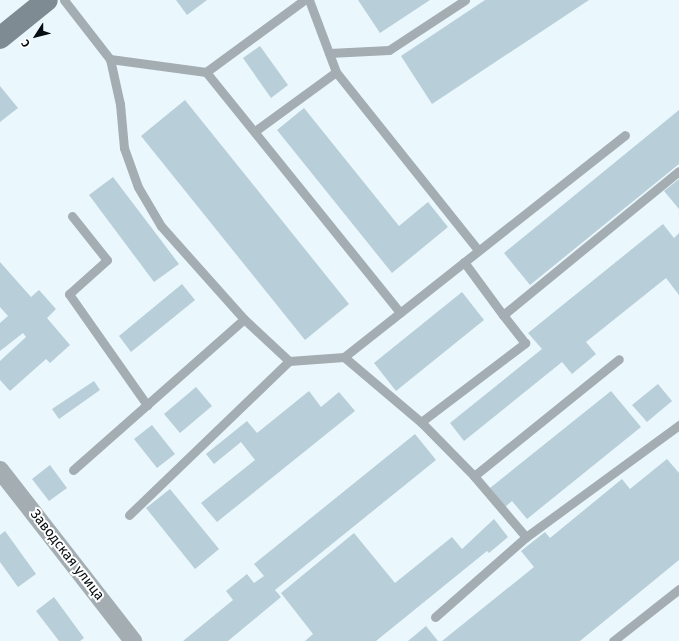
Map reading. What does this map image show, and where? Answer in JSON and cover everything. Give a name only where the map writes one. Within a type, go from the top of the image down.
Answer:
[{"type":"street","points":[[0,38],[47,0]]},
{"type":"street","name":"Заводская улица","points":[[0,470],[133,641]]},
{"type":"lane","points":[[64,0],[110,59],[120,104],[124,148],[138,187],[161,226],[244,319],[289,361]]},
{"type":"lane","points":[[206,72],[304,0]]},
{"type":"lane","points":[[309,0],[336,72],[478,250]]},
{"type":"lane","points":[[329,53],[389,50],[465,0]]},
{"type":"lane","points":[[110,59],[206,72],[400,312]]},
{"type":"lane","points":[[255,132],[336,72]]},
{"type":"lane","points":[[129,516],[289,361],[344,357],[625,134]]},
{"type":"lane","points":[[502,315],[679,171]]},
{"type":"lane","points":[[72,216],[107,260],[69,294],[147,405]]},
{"type":"lane","points":[[420,422],[525,343],[502,315],[464,262]]},
{"type":"lane","points":[[73,470],[244,319]]},
{"type":"lane","points":[[344,357],[420,422],[474,476],[526,537]]},
{"type":"lane","points":[[474,476],[619,359]]},
{"type":"lane","points":[[435,617],[526,537],[679,425]]},
{"type":"lane","points":[[612,641],[679,589]]},
{"type":"building","points":[[176,0],[207,0],[187,15]]},
{"type":"building","points":[[358,0],[430,0],[380,33]]},
{"type":"building","points":[[485,0],[589,0],[432,104],[401,56]]},
{"type":"building","points":[[260,46],[288,85],[271,98],[243,58]]},
{"type":"building","points":[[0,86],[18,108],[0,122]]},
{"type":"building","points":[[185,100],[349,304],[305,340],[141,136]]},
{"type":"building","points":[[304,108],[399,226],[428,202],[448,227],[392,273],[277,130]]},
{"type":"building","points":[[679,110],[679,164],[530,285],[504,253]]},
{"type":"building","points":[[113,177],[179,264],[154,282],[89,195]]},
{"type":"building","points":[[679,179],[679,209],[664,191]]},
{"type":"building","points":[[663,224],[674,238],[679,233],[679,295],[666,278],[586,342],[596,354],[572,374],[562,362],[464,441],[450,423],[542,349],[528,333]]},
{"type":"building","points":[[0,262],[31,297],[39,290],[56,309],[47,318],[70,345],[50,363],[46,359],[10,391],[0,380],[0,361],[26,337],[23,333],[0,351],[0,323],[8,316],[0,307]]},
{"type":"building","points":[[182,284],[195,300],[131,352],[119,336]]},
{"type":"building","points":[[462,292],[484,320],[396,391],[374,363]]},
{"type":"building","points":[[94,381],[100,390],[59,419],[52,409]]},
{"type":"building","points":[[658,384],[672,401],[647,422],[632,405]]},
{"type":"building","points":[[196,387],[212,406],[180,433],[164,414]]},
{"type":"building","points":[[309,391],[321,407],[339,392],[355,411],[217,522],[201,503],[255,460],[241,442],[214,464],[206,454],[247,421],[257,433]]},
{"type":"building","points":[[611,391],[641,427],[527,519],[512,501],[505,507],[490,488]]},
{"type":"building","points":[[152,425],[175,454],[157,468],[134,439]]},
{"type":"building","points":[[415,434],[436,460],[275,590],[281,597],[228,641],[183,641],[233,600],[226,591],[247,574],[254,583],[264,576],[254,564]]},
{"type":"building","points":[[667,459],[679,473],[679,560],[580,641],[442,641],[534,567],[521,551],[545,532],[550,538],[622,479],[630,489]]},
{"type":"building","points":[[50,465],[67,488],[49,501],[32,479]]},
{"type":"building","points":[[170,489],[219,549],[195,569],[146,508]]},
{"type":"building","points":[[494,519],[508,537],[489,553],[487,551],[376,641],[305,641],[313,634],[281,593],[354,533],[395,583],[452,537],[462,549]]},
{"type":"building","points":[[5,531],[36,574],[18,587],[0,562],[0,535]]},
{"type":"building","points":[[54,597],[84,638],[80,641],[59,641],[36,611]]},
{"type":"building","points":[[426,626],[438,641],[408,641]]}]
